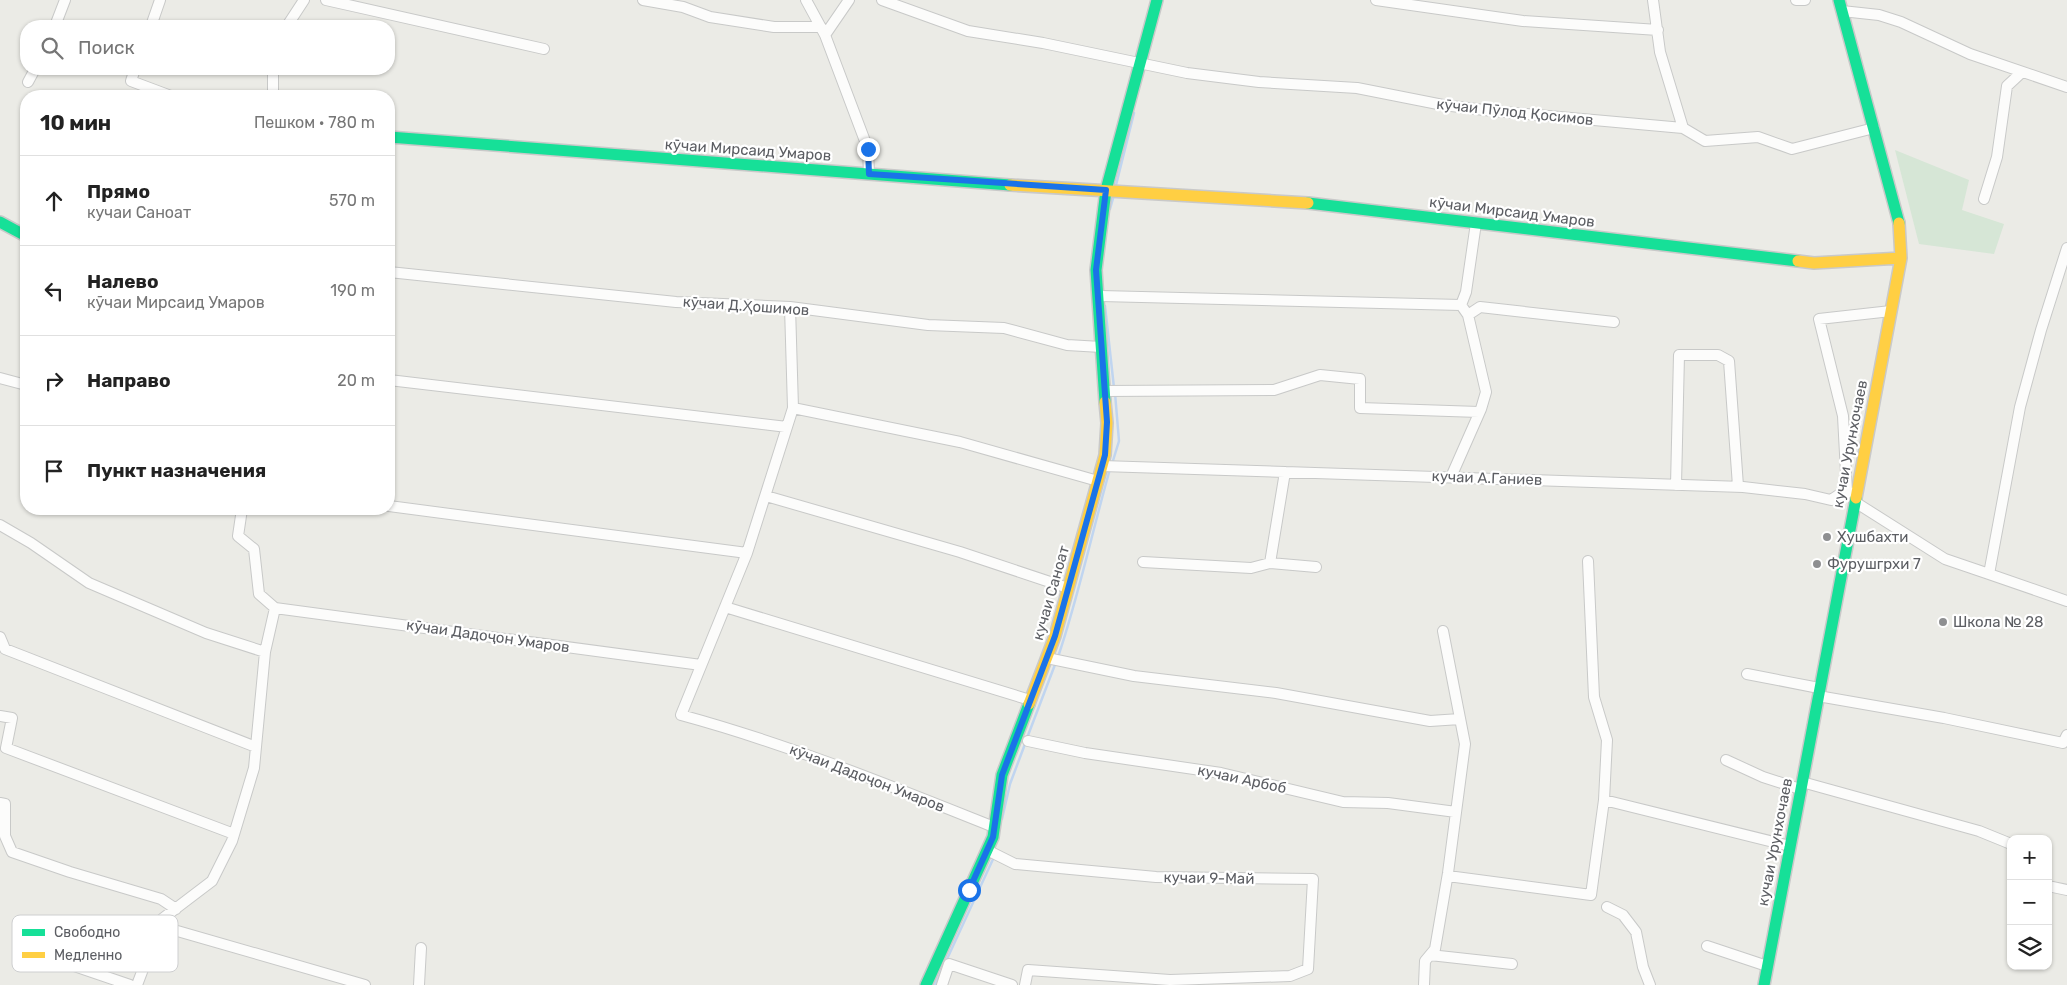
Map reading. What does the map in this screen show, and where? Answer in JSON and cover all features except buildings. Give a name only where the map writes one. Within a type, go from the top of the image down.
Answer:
[{"type":"street","points":[[57,20],[65,0]]},
{"type":"street","points":[[152,20],[160,0]]},
{"type":"street","points":[[291,20],[304,0]]},
{"type":"street","points":[[326,0],[544,49]]},
{"type":"street","points":[[642,0],[683,7],[710,17],[774,27],[823,31]]},
{"type":"street","points":[[806,0],[823,31],[868,149],[869,174]]},
{"type":"street","points":[[823,31],[849,0]]},
{"type":"street","name":"кӯчаи Пӯлод Қосимов","points":[[882,0],[968,31],[1043,43],[1144,65],[1258,82],[1357,88],[1459,107],[1684,128],[1705,141],[1758,137],[1792,148],[1874,128]]},
{"type":"street","name":"кучаи Саноат","points":[[926,985],[992,852],[1002,775],[1030,700],[1054,659],[1068,588],[1098,480],[1108,466],[1105,455],[1111,391],[1102,347],[1102,296],[1096,270],[1112,190],[1144,65],[1157,0]]},
{"type":"street","points":[[1376,0],[1523,22],[1658,30]]},
{"type":"street","points":[[1653,0],[1660,52],[1684,128]]},
{"type":"street","points":[[1796,0],[1804,0]]},
{"type":"street","points":[[1840,6],[1901,22],[1970,54],[2067,88]]},
{"type":"street","name":"кучаи Урунхочаев","points":[[1764,985],[1819,692],[1852,495],[1901,258],[1899,221],[1840,6]]},
{"type":"street","points":[[1984,198],[1998,157],[2007,86],[2022,72]]},
{"type":"street","points":[[28,82],[32,75]]},
{"type":"street","points":[[133,75],[131,81],[155,90]]},
{"type":"street","points":[[273,75],[273,90]]},
{"type":"street","name":"кӯчаи Мирсаид Умаров","points":[[395,137],[869,174],[1289,201],[1814,263],[1901,258]]},
{"type":"street","points":[[0,222],[20,233]]},
{"type":"street","points":[[1461,305],[1466,292],[1476,223]]},
{"type":"street","points":[[1989,574],[2020,407],[2041,330],[2067,248]]},
{"type":"street","name":"кӯчаи Д.Ҳошимов","points":[[395,273],[676,302],[790,307],[928,325],[1004,328],[1066,345],[1102,347]]},
{"type":"street","points":[[1102,296],[1461,305]]},
{"type":"street","points":[[1451,477],[1486,392],[1468,315],[1461,305]]},
{"type":"street","points":[[701,665],[747,553],[793,408],[790,307]]},
{"type":"street","points":[[1468,315],[1480,307],[1614,322]]},
{"type":"street","points":[[1891,311],[1819,319],[1843,416],[1852,495],[1945,559],[2067,601]]},
{"type":"street","points":[[1676,485],[1679,355],[1718,354],[1729,361],[1738,486]]},
{"type":"street","points":[[1111,391],[1274,390],[1320,375],[1360,379],[1360,408],[1479,412]]},
{"type":"street","points":[[0,378],[20,383]]},
{"type":"street","points":[[395,381],[787,427]]},
{"type":"street","points":[[793,408],[960,442],[1098,480]]},
{"type":"street","name":"кучаи А.Ганиев","points":[[1108,466],[1738,486],[1805,494],[1830,500],[1843,492],[1852,495]]},
{"type":"street","points":[[1270,563],[1284,472]]},
{"type":"street","points":[[766,496],[960,552],[1068,588]]},
{"type":"street","points":[[395,507],[747,553]]},
{"type":"street","points":[[168,915],[212,881],[234,834],[254,768],[265,652],[275,608],[259,594],[254,548],[238,536],[241,515]]},
{"type":"street","points":[[0,525],[89,583],[206,633],[265,652]]},
{"type":"street","points":[[1448,876],[1591,896],[1604,800],[1606,740],[1594,697],[1588,561]]},
{"type":"street","points":[[1143,562],[1251,568],[1270,563],[1316,567]]},
{"type":"street","points":[[725,607],[1030,700]]},
{"type":"street","name":"кӯчаи Дадоҷон Умаров","points":[[275,608],[701,665],[681,715],[724,727],[852,771],[994,827]]},
{"type":"street","points":[[1424,985],[1425,961],[1435,949],[1448,876],[1465,744],[1443,631]]},
{"type":"street","points":[[0,637],[5,649],[256,747]]},
{"type":"street","points":[[1054,659],[1134,676],[1276,693],[1430,721],[1460,719]]},
{"type":"street","points":[[1747,674],[1819,692],[2063,743],[2067,735]]},
{"type":"street","points":[[0,716],[12,718],[6,748],[234,834]]},
{"type":"street","name":"кучаи Арбоб","points":[[1028,741],[1085,753],[1221,773],[1343,802],[1388,803],[1456,812]]},
{"type":"street","points":[[1726,760],[1763,778],[1979,831],[2007,842]]},
{"type":"street","points":[[1604,800],[1790,846]]},
{"type":"street","points":[[0,804],[5,804],[5,836],[12,852],[70,872],[161,899],[176,909]]},
{"type":"street","name":"кучаи 9-Май","points":[[992,852],[1015,864],[1156,877],[1313,879],[1308,969],[1290,980],[1170,980],[1028,970],[1025,985]]},
{"type":"street","points":[[2052,887],[2067,890]]},
{"type":"street","points":[[1608,907],[1623,915],[1636,932],[1643,968],[1650,985]]},
{"type":"street","points":[[178,931],[366,985]]},
{"type":"street","points":[[1707,946],[1767,966]]},
{"type":"street","points":[[420,985],[421,948]]},
{"type":"street","points":[[1430,955],[1512,964]]},
{"type":"street","points":[[942,985],[949,964],[1012,985]]},
{"type":"street","points":[[92,972],[130,985]]},
{"type":"street","points":[[137,985],[142,972]]},
{"type":"green space","points":[[1895,150],[1969,180],[1962,210],[2004,224],[1994,254],[1919,244]]},
{"type":"waterway","points":[[1116,185],[1134,113]]},
{"type":"waterway","points":[[1110,209],[1114,195]]},
{"type":"waterway","points":[[1105,306],[1114,388]]},
{"type":"waterway","points":[[1112,464],[1119,441],[1115,393]]},
{"type":"waterway","points":[[1058,657],[1110,469]]},
{"type":"waterway","points":[[1027,738],[1056,662]]},
{"type":"waterway","points":[[1002,819],[1010,784],[1025,744]]},
{"type":"waterway","points":[[935,985],[994,857]]},
{"type":"traffic: fast","points":[[1105,402],[1096,270],[1106,190],[1157,0]]},
{"type":"traffic: fast","points":[[1839,0],[1899,223]]},
{"type":"traffic: fast","points":[[395,137],[1010,185]]},
{"type":"traffic: fast","points":[[1308,203],[1798,261]]},
{"type":"traffic: fast","points":[[0,222],[20,233]]},
{"type":"traffic: fast","points":[[1764,985],[1856,498]]},
{"type":"traffic: fast","points":[[926,985],[993,837],[1002,775],[1029,704]]},
{"type":"traffic: slow","points":[[1010,185],[1308,203]]},
{"type":"traffic: slow","points":[[1856,498],[1901,258],[1899,223]]},
{"type":"traffic: slow","points":[[1798,261],[1814,263],[1901,258]]},
{"type":"traffic: slow","points":[[1029,704],[1055,636],[1105,455],[1107,423],[1105,402]]},
{"type":"place","name":"Хушбахти","points":[[1827,537]]},
{"type":"place","name":"Фурушгрхи 7","points":[[1817,564]]},
{"type":"place","name":"Школа № 28","points":[[1943,622]]},
{"type":"route","points":[[868,149],[869,174],[964,182],[1106,190],[1096,270],[1107,422],[1105,455],[1055,636],[1002,775],[993,837],[969,890]]}]
